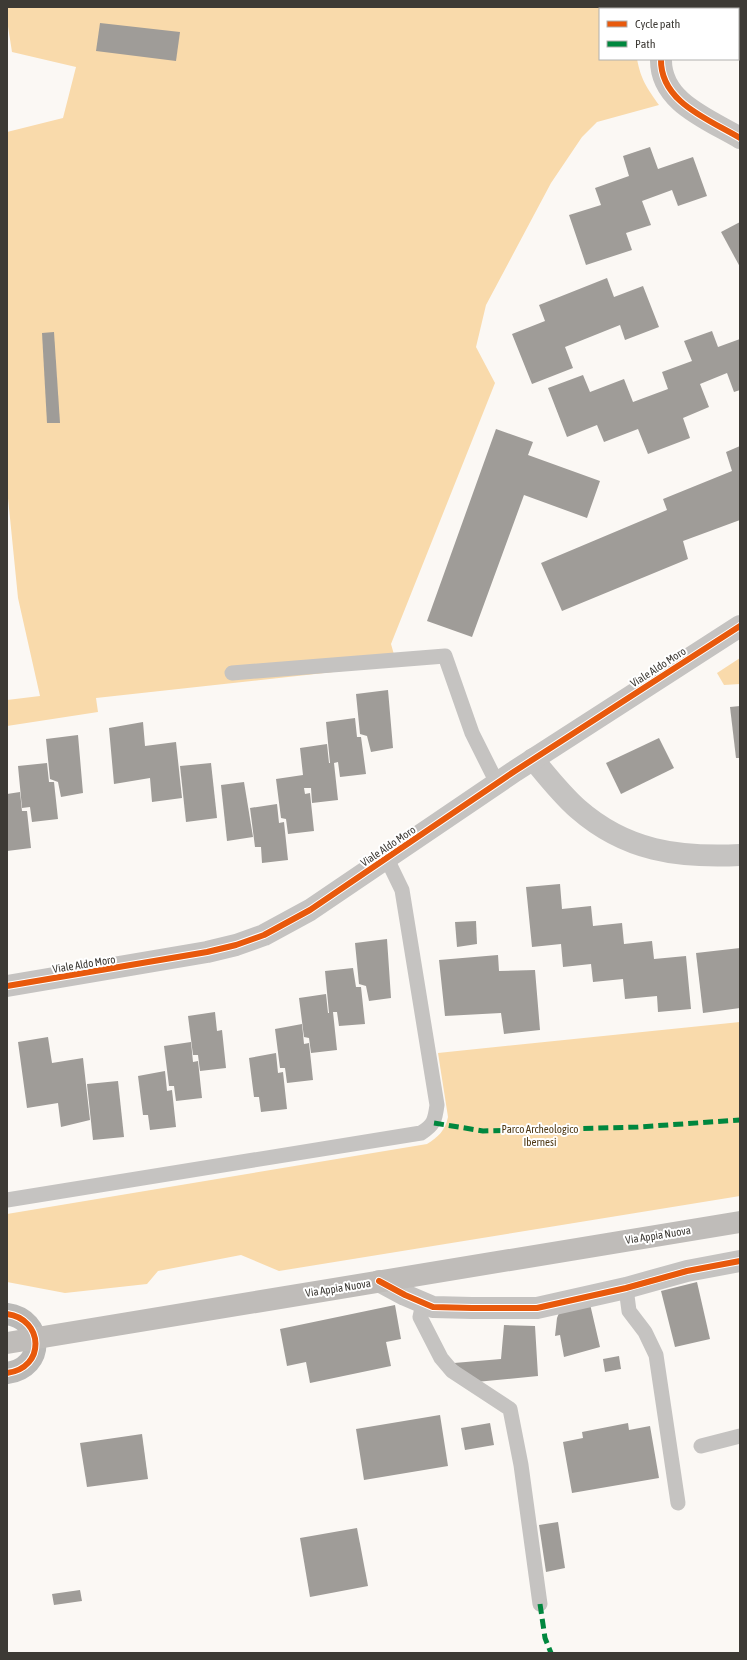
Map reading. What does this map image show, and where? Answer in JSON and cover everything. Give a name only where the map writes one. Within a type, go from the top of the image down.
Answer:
[{"type":"main road","name":"Via Appia Nuova","points":[[7,1343],[740,1222]]},
{"type":"street","points":[[662,68],[669,89],[686,107],[740,138]]},
{"type":"street","name":"Viale Aldo Moro","points":[[7,986],[207,952],[236,945],[264,935],[310,910],[533,759],[740,626]]},
{"type":"street","points":[[533,759],[578,809],[620,837],[649,848],[672,853],[696,856],[740,855]]},
{"type":"street","points":[[379,1281],[405,1295],[433,1306],[472,1308],[536,1308],[626,1288],[687,1271],[740,1261]]},
{"type":"street","points":[[7,1314],[23,1320],[31,1327],[35,1338],[35,1353],[32,1360],[26,1366],[7,1373]]},
{"type":"lane","points":[[232,673],[445,656],[472,732],[497,783]]},
{"type":"lane","points":[[7,1200],[421,1133],[430,1127],[434,1123],[437,1105],[402,890],[387,859]]},
{"type":"lane","points":[[626,1288],[629,1311],[645,1332],[656,1355],[678,1503]]},
{"type":"lane","points":[[423,1303],[420,1318],[441,1358],[452,1372],[510,1409],[521,1465],[540,1604]]},
{"type":"lane","points":[[701,1446],[740,1436]]},
{"type":"green space","points":[[7,7],[654,7],[599,8],[599,60],[637,60],[640,73],[645,84],[659,105],[597,122],[582,137],[551,183],[486,305],[476,347],[495,383],[391,644],[397,665],[96,698],[98,712],[7,726],[7,700],[40,696],[18,598],[7,488],[7,132],[63,118],[76,67],[12,52],[7,20]]},
{"type":"green space","points":[[740,658],[740,684],[724,685],[717,673]]},
{"type":"green space","name":"Parco Archeologico Ibernesi","points":[[740,1022],[740,1196],[279,1271],[241,1255],[158,1271],[147,1284],[65,1293],[7,1282],[7,1214],[427,1144],[440,1133],[445,1126],[448,1117],[438,1053]]},
{"type":"building","points":[[100,23],[180,32],[176,61],[96,51]]},
{"type":"building","points":[[650,147],[658,169],[693,157],[707,196],[678,206],[672,190],[642,201],[651,225],[626,233],[632,250],[586,265],[569,215],[601,205],[595,188],[629,176],[623,156]]},
{"type":"building","points":[[740,222],[740,267],[721,232]]},
{"type":"building","points":[[607,278],[614,297],[643,286],[659,327],[625,340],[620,325],[565,347],[573,368],[532,384],[512,334],[545,321],[539,305]]},
{"type":"building","points":[[712,331],[718,347],[740,339],[740,390],[734,392],[727,373],[700,384],[709,407],[683,418],[690,438],[648,454],[638,429],[604,442],[597,425],[567,437],[548,388],[583,375],[590,392],[624,379],[633,402],[668,389],[662,372],[692,361],[684,341]]},
{"type":"building","points":[[54,332],[60,423],[47,423],[42,333]]},
{"type":"building","points":[[496,429],[533,442],[528,455],[600,481],[587,518],[524,495],[472,637],[427,621]]},
{"type":"building","points":[[740,446],[740,520],[683,541],[688,559],[562,611],[541,563],[667,510],[663,499],[732,471],[726,452]]},
{"type":"building","points":[[388,690],[393,748],[371,752],[367,736],[360,734],[356,694]]},
{"type":"building","points":[[740,706],[740,758],[736,758],[730,707]]},
{"type":"building","points":[[355,718],[357,737],[361,737],[366,774],[340,777],[338,762],[334,763],[338,800],[312,803],[311,788],[304,788],[305,794],[310,793],[314,831],[288,834],[286,819],[281,818],[276,779],[303,775],[300,748],[327,744],[330,763],[326,722]]},
{"type":"building","points":[[143,722],[145,746],[176,742],[182,798],[152,802],[150,778],[114,784],[109,728]]},
{"type":"building","points":[[78,735],[83,793],[61,797],[58,782],[50,779],[46,739]]},
{"type":"building","points":[[659,738],[674,768],[621,794],[606,763]]},
{"type":"building","points":[[47,763],[49,782],[54,782],[58,819],[32,822],[30,807],[22,808],[18,766]]},
{"type":"building","points":[[211,763],[217,818],[186,822],[180,766]]},
{"type":"building","points":[[244,782],[253,837],[227,841],[221,785]]},
{"type":"building","points":[[20,792],[22,811],[27,811],[31,848],[7,851],[7,794]]},
{"type":"building","points":[[277,804],[279,823],[284,822],[288,860],[262,863],[261,847],[255,847],[250,808]]},
{"type":"building","points":[[560,884],[562,909],[591,906],[593,926],[622,923],[624,944],[652,941],[654,959],[686,956],[691,1009],[658,1012],[657,996],[625,999],[623,979],[593,982],[591,964],[563,967],[561,944],[532,947],[526,887]]},
{"type":"building","points":[[476,921],[477,944],[457,947],[455,922]]},
{"type":"building","points":[[387,939],[391,998],[369,1001],[366,986],[359,984],[355,943]]},
{"type":"building","points":[[740,948],[740,1008],[703,1013],[696,953]]},
{"type":"building","points":[[498,955],[499,971],[535,970],[540,1030],[504,1034],[501,1013],[445,1016],[439,960]]},
{"type":"building","points":[[353,968],[356,987],[361,987],[365,1024],[339,1026],[337,1012],[333,1012],[337,1050],[311,1053],[309,1038],[304,1037],[299,998],[326,994],[329,1013],[325,971]]},
{"type":"building","points":[[215,1012],[217,1031],[222,1030],[226,1068],[200,1071],[198,1055],[193,1055],[188,1016]]},
{"type":"building","points":[[302,1024],[304,1044],[309,1043],[313,1080],[287,1083],[285,1068],[280,1068],[275,1029]]},
{"type":"building","points":[[48,1037],[52,1063],[83,1058],[90,1120],[61,1127],[58,1103],[27,1108],[18,1042]]},
{"type":"building","points":[[191,1042],[193,1062],[198,1061],[202,1098],[176,1101],[174,1086],[169,1086],[164,1046]]},
{"type":"building","points":[[276,1053],[278,1073],[283,1072],[287,1109],[261,1112],[259,1097],[254,1097],[249,1058]]},
{"type":"building","points":[[165,1071],[167,1091],[172,1090],[176,1127],[150,1130],[148,1115],[143,1115],[138,1076]]},
{"type":"building","points":[[118,1081],[124,1137],[93,1140],[87,1084]]},
{"type":"building","points":[[697,1282],[710,1339],[675,1347],[661,1291]]},
{"type":"building","points":[[590,1304],[600,1347],[564,1357],[560,1335],[555,1336],[559,1313]]},
{"type":"building","points":[[395,1305],[401,1339],[386,1342],[391,1366],[310,1383],[306,1362],[287,1366],[280,1329]]},
{"type":"building","points":[[504,1325],[535,1326],[538,1376],[476,1382],[454,1363],[501,1359]]},
{"type":"building","points":[[619,1356],[621,1369],[605,1372],[603,1359]]},
{"type":"building","points":[[440,1415],[448,1466],[364,1480],[356,1429]]},
{"type":"building","points":[[490,1423],[494,1445],[465,1450],[461,1428]]},
{"type":"building","points":[[628,1423],[629,1430],[650,1426],[659,1478],[572,1493],[563,1442],[583,1438],[582,1432]]},
{"type":"building","points":[[142,1434],[148,1479],[87,1487],[80,1443]]},
{"type":"building","points":[[558,1522],[565,1568],[546,1572],[539,1525]]},
{"type":"building","points":[[357,1528],[368,1586],[310,1597],[300,1538]]},
{"type":"building","points":[[80,1590],[82,1601],[54,1605],[52,1594]]},
{"type":"marked path","points":[[434,1123],[483,1131],[638,1127],[740,1120]]},
{"type":"marked path","points":[[540,1604],[545,1638],[551,1653]]},
{"type":"cycle path","points":[[661,60],[663,74],[668,87],[677,98],[688,108],[740,138]]},
{"type":"cycle path","points":[[7,986],[207,952],[236,945],[264,935],[310,910],[515,771],[740,626]]},
{"type":"cycle path","points":[[379,1281],[405,1295],[433,1307],[537,1308],[626,1288],[687,1271],[740,1261]]},
{"type":"cycle path","points":[[7,1314],[19,1318],[28,1325],[34,1334],[36,1344],[34,1353],[29,1362],[20,1369],[7,1373]]}]
